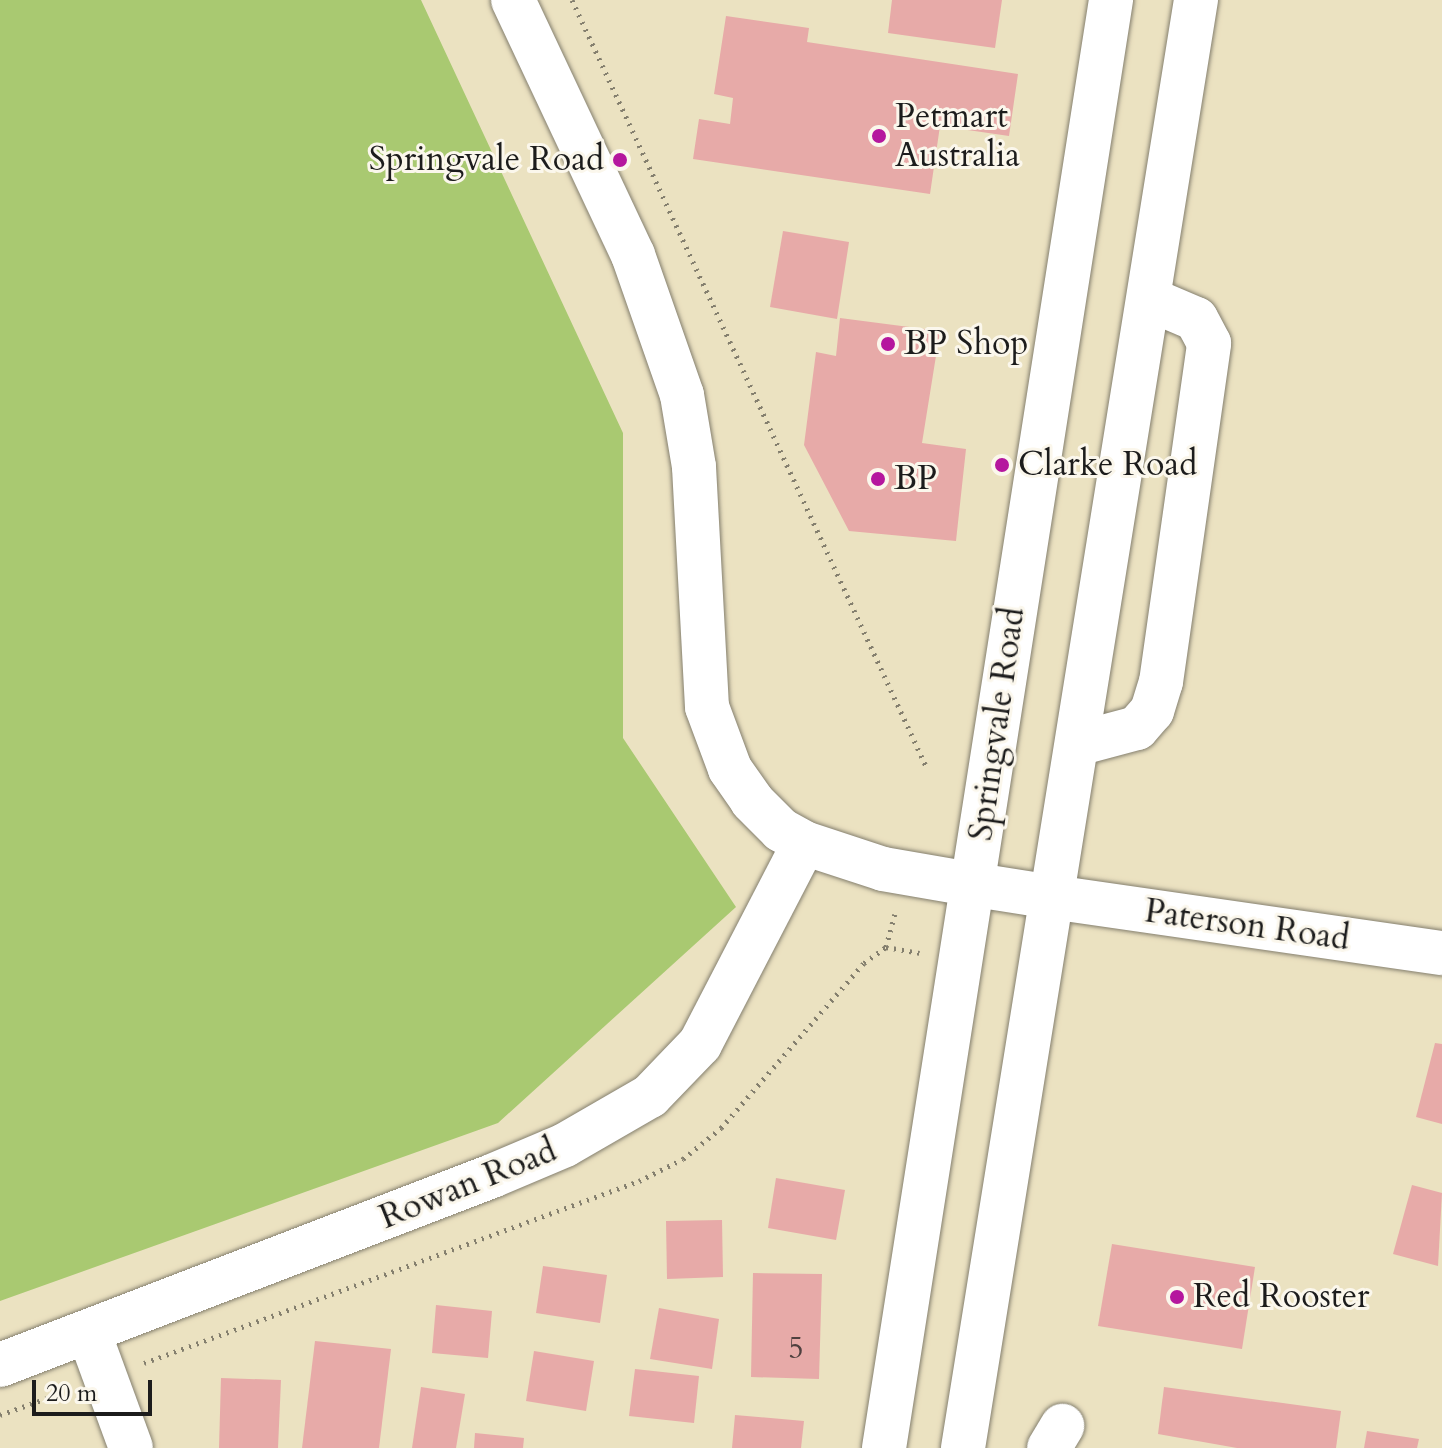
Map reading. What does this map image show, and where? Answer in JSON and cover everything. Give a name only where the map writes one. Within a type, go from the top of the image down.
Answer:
[{"type":"main road","points":[[513,0],[633,255],[682,395],[694,467],[707,707],[719,746],[752,801],[781,830],[804,843],[883,869],[1052,897]]},
{"type":"main road","name":"Springvale Road","points":[[884,1448],[976,885],[986,775],[1111,0]]},
{"type":"main road","points":[[963,1448],[1196,0]]},
{"type":"main road","points":[[1077,744],[1137,728],[1152,711],[1161,682],[1209,343],[1196,319],[1149,299]]},
{"type":"main road","name":"Rowan Road","points":[[0,1365],[551,1151],[650,1096],[700,1044],[804,843]]},
{"type":"main road","name":"Paterson Road","points":[[1052,897],[1442,953]]},
{"type":"main road","points":[[89,1333],[131,1448]]},
{"type":"path","points":[[572,0],[926,766]]},
{"type":"green space","points":[[0,0],[421,0],[623,433],[623,738],[736,907],[498,1123],[0,1301]]},
{"type":"building","points":[[892,0],[1002,0],[995,48],[888,33]]},
{"type":"building","points":[[726,16],[809,28],[807,42],[1018,74],[1009,136],[940,126],[930,194],[693,159],[699,119],[730,124],[733,98],[714,94]]},
{"type":"building","points":[[783,231],[849,242],[837,319],[770,307]]},
{"type":"building","points":[[840,318],[940,331],[922,443],[966,449],[956,541],[849,531],[804,445],[816,352],[836,356]]},
{"type":"building","points":[[1435,1043],[1442,1044],[1442,1124],[1416,1117]]},
{"type":"building","points":[[776,1178],[845,1190],[836,1240],[768,1228]]},
{"type":"building","points":[[1412,1185],[1442,1193],[1438,1266],[1393,1254]]},
{"type":"building","points":[[722,1220],[723,1277],[667,1279],[666,1221]]},
{"type":"building","name":"Red Rooster","points":[[1112,1244],[1255,1267],[1242,1349],[1098,1326]]},
{"type":"building","points":[[543,1266],[607,1275],[600,1323],[536,1313]]},
{"type":"building","points":[[753,1273],[822,1274],[819,1379],[751,1377]]},
{"type":"building","points":[[436,1305],[492,1311],[488,1358],[432,1353]]},
{"type":"building","points":[[659,1308],[719,1319],[712,1369],[650,1359]]},
{"type":"building","points":[[315,1341],[391,1349],[379,1448],[302,1448]]},
{"type":"building","points":[[534,1351],[594,1361],[586,1411],[526,1401]]},
{"type":"building","points":[[635,1369],[699,1376],[694,1423],[629,1416]]},
{"type":"building","points":[[221,1378],[281,1380],[278,1448],[219,1448]]},
{"type":"building","points":[[421,1387],[465,1394],[456,1448],[412,1448]]},
{"type":"building","points":[[1164,1387],[1341,1411],[1336,1448],[1237,1448],[1158,1434]]},
{"type":"building","points":[[735,1415],[804,1421],[801,1448],[732,1448]]},
{"type":"building","points":[[1367,1431],[1419,1439],[1417,1448],[1364,1448]]},
{"type":"building","points":[[475,1433],[524,1438],[523,1448],[474,1448]]},
{"type":"place","name":"Petmart Australia","points":[[879,136]]},
{"type":"place","name":"Springvale Road","points":[[620,160]]},
{"type":"place","name":"BP Shop","points":[[888,344]]},
{"type":"place","name":"Clarke Road","points":[[1002,465]]},
{"type":"place","name":"BP","points":[[878,479]]},
{"type":"place","name":"Red Rooster","points":[[1177,1297]]}]
